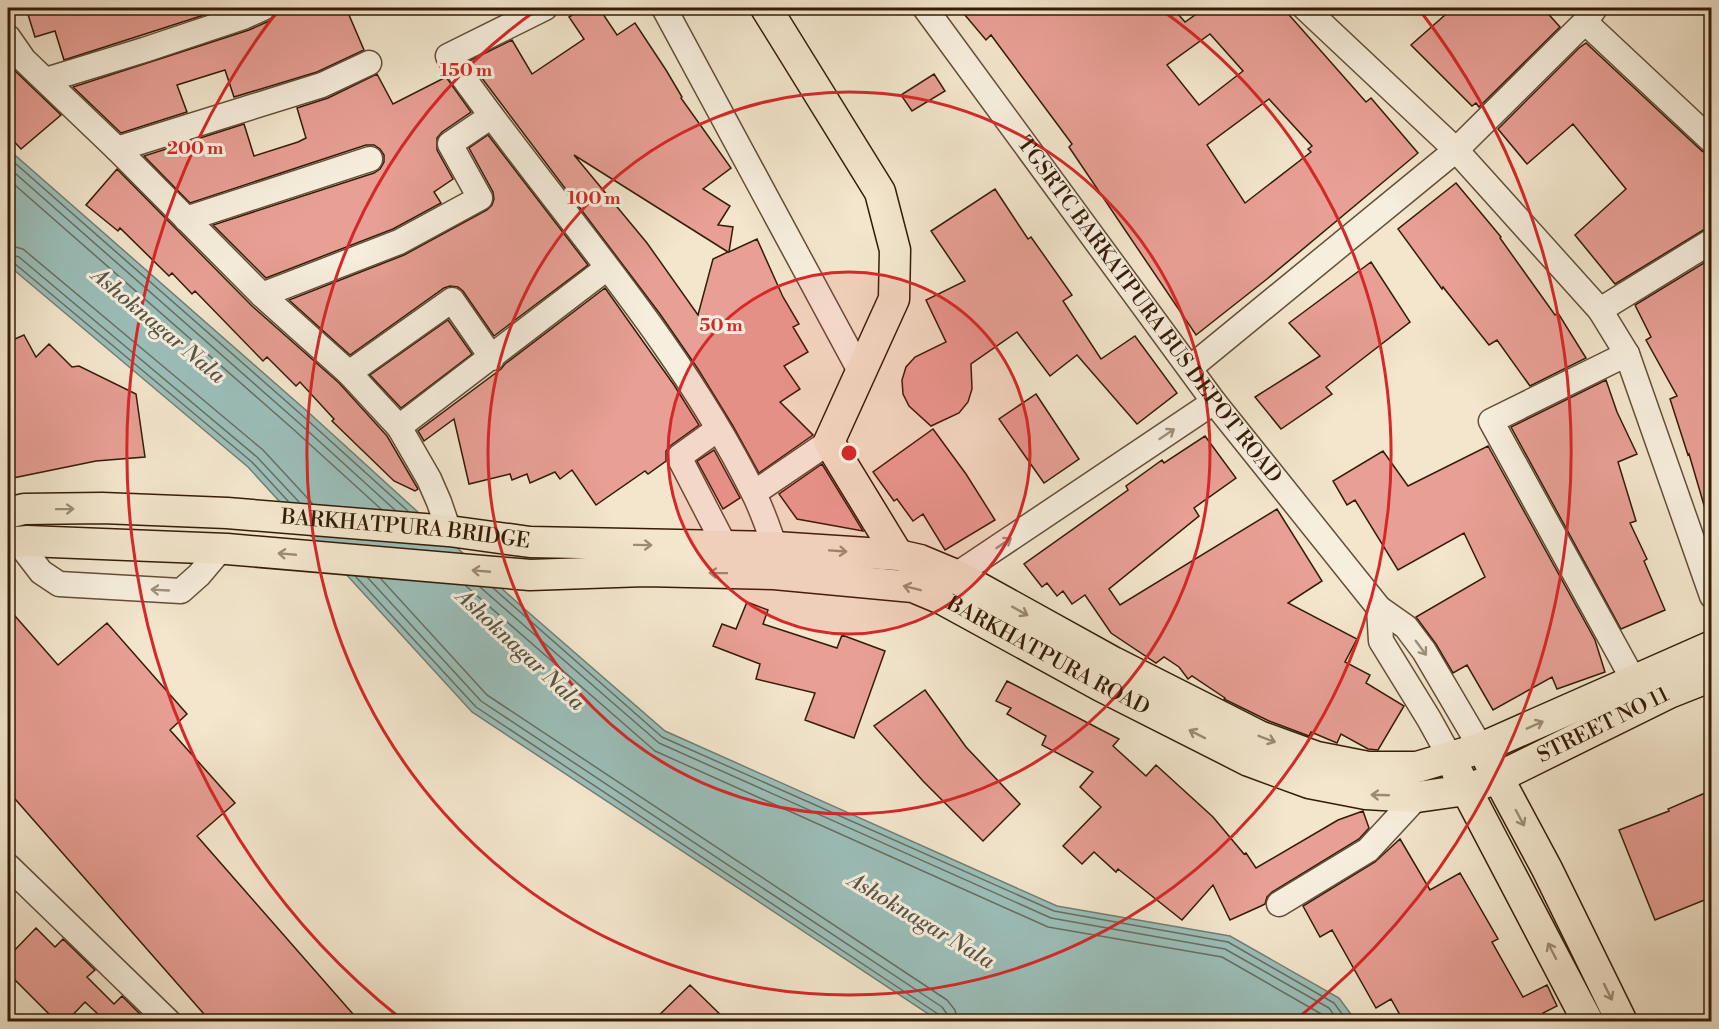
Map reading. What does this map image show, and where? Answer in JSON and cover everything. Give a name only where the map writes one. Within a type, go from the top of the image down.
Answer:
[{"type":"main road","points":[[766,8],[880,192],[895,250],[894,299],[829,442],[898,555]]},
{"type":"main road","name":"BARKHATPURA BRIDGE","points":[[8,513],[24,509],[102,508],[226,513],[448,531],[530,542],[584,543]]},
{"type":"main road","points":[[13,542],[224,549]]},
{"type":"main road","points":[[530,542],[530,575]]},
{"type":"main road","name":"BARKHATPURA ROAD","points":[[584,543],[775,547],[898,555],[920,560],[956,575],[1113,662],[1259,736],[1317,757],[1368,767],[1417,766],[1482,748],[1712,646]]},
{"type":"main road","name":"BARKHATPURA BRIDGE","points":[[224,549],[530,575],[582,572]]},
{"type":"main road","name":"BARKHATPURA ROAD","points":[[582,572],[774,574],[913,587],[944,600],[1101,686],[1249,761],[1309,783],[1366,795],[1417,797],[1466,790],[1499,777]]},
{"type":"main road","name":"STREET NO 11","points":[[1499,777],[1669,693],[1712,676]]},
{"type":"main road","points":[[1482,748],[1547,869],[1622,1022]]},
{"type":"main road","points":[[1450,757],[1588,1022]]},
{"type":"street","points":[[46,80],[166,43],[263,8]]},
{"type":"street","points":[[545,8],[448,56],[490,117],[677,363],[754,493],[775,547]]},
{"type":"street","points":[[664,8],[860,371]]},
{"type":"street","name":"TGSRTC BARKATPURA BUS DEPOT ROAD","points":[[925,8],[1214,402],[1379,608],[1406,627],[1424,651],[1482,748]]},
{"type":"street","points":[[1305,8],[1456,150],[1600,310],[1627,354],[1712,596]]},
{"type":"street","points":[[1190,368],[1456,150],[1590,15],[1712,141]]},
{"type":"street","points":[[8,37],[24,60],[262,294],[349,373],[399,427],[429,479],[448,531]]},
{"type":"street","points":[[117,149],[322,85],[369,63]]},
{"type":"street","points":[[262,294],[399,242],[480,198],[450,144],[490,117]]},
{"type":"street","points":[[186,219],[370,159]]},
{"type":"street","points":[[1600,310],[1712,241]]},
{"type":"street","points":[[399,427],[607,268]]},
{"type":"street","points":[[349,373],[452,300],[492,358]]},
{"type":"street","points":[[1627,354],[1491,421],[1634,681]]},
{"type":"street","points":[[956,575],[1214,402]]},
{"type":"street","points":[[718,429],[679,457],[725,546]]},
{"type":"street","points":[[754,493],[829,442]]},
{"type":"street","points":[[13,542],[41,572],[59,584],[181,591],[224,549]]},
{"type":"street","points":[[1379,608],[1381,640],[1430,719],[1450,757]]},
{"type":"street","points":[[1279,904],[1368,850],[1417,797]]},
{"type":"street","points":[[8,866],[169,1022]]},
{"type":"water","name":"Ashoknagar Nala","points":[[8,149],[308,412],[520,605],[665,731],[1057,906],[1230,936],[1339,998],[1356,1021],[939,1021],[472,712],[248,467],[8,265]]},
{"type":"building","points":[[26,8],[226,8],[64,60],[55,31],[35,37]]},
{"type":"building","points":[[277,8],[346,8],[364,50],[317,72],[234,97],[225,70],[177,85],[187,112],[121,133],[73,87],[249,30],[269,21],[275,16]]},
{"type":"building","points":[[583,8],[599,8],[617,35],[635,23],[666,70],[681,98],[731,168],[703,189],[730,206],[718,225],[733,227],[729,252],[757,239],[783,297],[799,324],[793,327],[808,352],[784,366],[800,389],[780,402],[813,435],[759,473],[698,369],[660,314],[469,61],[512,40],[532,74],[584,39],[569,17]],"holes":[[[574,155],[728,252],[713,259],[698,315],[647,243]]]},
{"type":"building","points":[[959,8],[1173,8],[1185,22],[1205,8],[1283,8],[1366,102],[1371,98],[1418,153],[1196,335],[1069,147],[1072,144],[991,35],[986,40]],"holes":[[[1210,34],[1243,71],[1199,105],[1167,65]],[[1269,99],[1312,146],[1308,149],[1311,152],[1245,203],[1207,145]]]},
{"type":"building","points":[[1453,8],[1543,8],[1560,27],[1479,107],[1476,103],[1472,106],[1411,45]]},
{"type":"building","points":[[1586,43],[1702,151],[1712,155],[1712,227],[1705,229],[1615,284],[1575,235],[1626,189],[1573,124],[1527,164],[1498,129]]},
{"type":"building","points":[[13,69],[61,115],[21,149],[8,135],[8,72]]},
{"type":"building","points":[[377,74],[393,104],[446,77],[471,112],[437,138],[437,150],[453,179],[434,192],[441,203],[393,229],[266,278],[213,225],[374,173],[384,162],[384,155],[380,149],[374,145],[366,145],[190,203],[144,156],[244,124],[254,156],[298,142],[306,138],[297,108],[328,98]]},
{"type":"building","points":[[934,74],[945,91],[912,111],[901,95]]},
{"type":"building","points":[[488,135],[588,265],[494,336],[463,291],[458,287],[450,286],[350,355],[289,300],[404,255],[487,210],[494,199],[493,192],[469,148]]},
{"type":"building","points":[[117,169],[252,306],[339,383],[387,436],[418,489],[415,491],[394,481],[332,421],[334,419],[300,382],[296,386],[267,357],[263,361],[195,291],[192,294],[172,273],[169,276],[120,228],[118,231],[86,205]]},
{"type":"building","points":[[1456,183],[1501,237],[1555,315],[1558,313],[1586,358],[1530,386],[1497,340],[1489,345],[1443,287],[1442,289],[1398,229]]},
{"type":"building","points":[[995,189],[1028,239],[1031,237],[1072,295],[1063,301],[1101,359],[1135,336],[1177,393],[1137,424],[1077,355],[1050,376],[1017,332],[971,364],[972,389],[968,402],[959,413],[931,426],[909,406],[903,394],[902,380],[906,367],[915,357],[946,342],[926,300],[965,281],[931,231]]},
{"type":"building","points":[[1712,258],[1712,512],[1706,512],[1670,399],[1677,396],[1646,340],[1651,337],[1635,305]]},
{"type":"building","points":[[1371,262],[1410,322],[1326,387],[1332,394],[1281,429],[1255,397],[1320,356],[1289,323]]},
{"type":"building","points":[[605,288],[674,385],[699,425],[670,446],[666,451],[666,461],[648,474],[645,471],[596,505],[572,470],[560,479],[555,472],[530,483],[527,474],[512,480],[510,474],[469,484],[454,419],[424,441],[418,431]]},
{"type":"building","points":[[448,320],[472,354],[401,408],[370,375]]},
{"type":"building","points":[[24,335],[36,357],[49,344],[72,367],[79,366],[136,394],[145,457],[96,461],[8,479],[8,342]]},
{"type":"building","points":[[1606,380],[1617,412],[1637,454],[1618,462],[1636,521],[1630,523],[1647,559],[1644,561],[1665,610],[1621,629],[1511,427]]},
{"type":"building","points":[[1036,394],[1079,459],[1044,483],[999,419]]},
{"type":"building","points":[[933,429],[966,474],[995,520],[945,550],[923,514],[913,521],[897,499],[894,501],[873,472]]},
{"type":"building","points":[[1205,436],[1236,478],[1194,508],[1199,516],[1109,589],[1120,605],[1277,509],[1322,581],[1288,603],[1357,639],[1345,662],[1370,675],[1366,683],[1404,706],[1378,750],[1368,749],[1341,734],[1337,743],[1311,732],[1309,736],[1269,721],[1224,699],[1192,676],[1188,679],[1179,667],[1164,657],[1156,663],[1111,633],[1085,595],[1072,604],[1063,591],[1057,596],[1047,583],[1042,587],[1024,564],[1128,490],[1126,486],[1162,460],[1164,463]]},
{"type":"building","points":[[1488,446],[1595,640],[1605,672],[1557,689],[1552,677],[1493,710],[1467,665],[1453,673],[1436,644],[1416,617],[1485,577],[1464,533],[1398,570],[1355,500],[1347,505],[1333,481],[1383,451],[1408,486]]},
{"type":"building","points":[[714,450],[740,498],[723,509],[697,461]]},
{"type":"building","points":[[822,464],[863,531],[797,519],[779,494]]},
{"type":"building","points":[[747,602],[768,610],[763,624],[837,648],[842,635],[885,651],[854,738],[805,720],[815,693],[756,679],[760,664],[713,646],[722,624],[736,629]]},
{"type":"building","points":[[8,608],[58,665],[107,623],[187,714],[170,730],[235,803],[197,836],[360,1022],[211,1022],[8,791]]},
{"type":"building","points":[[1007,681],[1119,739],[1113,746],[1146,776],[1156,765],[1213,817],[1244,854],[1246,853],[1256,868],[1338,820],[1363,811],[1369,828],[1359,839],[1272,892],[1265,904],[1261,906],[1230,920],[1213,885],[1182,920],[1118,869],[1116,872],[1094,852],[1082,864],[1063,846],[1101,807],[1080,787],[1093,772],[1042,745],[1046,736],[1007,714],[1011,708],[996,701]]},
{"type":"building","points":[[925,690],[966,747],[1020,804],[983,841],[923,781],[874,726]]},
{"type":"building","points":[[1712,790],[1712,897],[1655,920],[1619,830],[1669,811],[1668,809]]},
{"type":"building","points":[[1400,839],[1430,890],[1460,873],[1498,939],[1492,942],[1523,997],[1547,985],[1557,1006],[1543,1013],[1547,1022],[1404,1022],[1391,999],[1376,1008],[1332,930],[1320,937],[1303,906],[1375,862]]},
{"type":"building","points":[[36,928],[55,947],[63,939],[95,970],[87,977],[114,1004],[122,996],[148,1022],[97,1022],[101,1017],[85,1002],[66,1022],[57,1022],[8,973],[8,957]]},
{"type":"building","points":[[690,985],[728,1022],[652,1022]]}]
